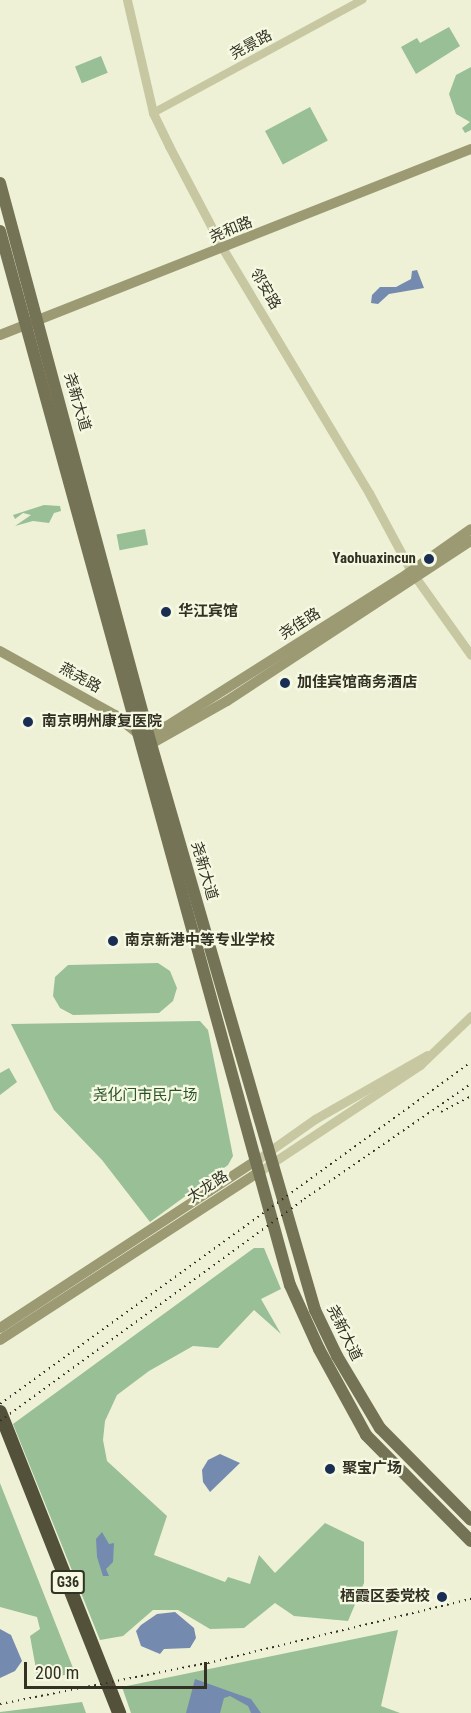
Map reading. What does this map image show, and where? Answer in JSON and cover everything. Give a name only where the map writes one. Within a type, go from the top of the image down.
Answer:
[{"type":"highway","name":"G36","points":[[0,1412],[12,1452],[110,1713]]},
{"type":"highway","name":"G36","points":[[0,1435],[12,1452],[119,1713]]},
{"type":"main road","name":"尧和路","points":[[0,335],[223,249],[471,149]]},
{"type":"main road","name":"尧新大道","points":[[0,183],[39,321],[256,1168],[290,1285],[318,1349],[366,1435],[471,1541]]},
{"type":"main road","name":"尧新大道","points":[[0,231],[145,739],[315,1310],[336,1356],[380,1428],[471,1520]]},
{"type":"main road","name":"尧佳路","points":[[145,739],[226,701],[413,574],[471,529]]},
{"type":"main road","name":"尧佳路","points":[[413,574],[471,541]]},
{"type":"main road","name":"燕尧路","points":[[0,651],[115,715],[145,739]]},
{"type":"main road","name":"太龙路","points":[[0,1328],[256,1168]]},
{"type":"main road","name":"太龙路","points":[[0,1340],[256,1168]]},
{"type":"street","name":"邻安路","points":[[127,0],[153,113],[223,249],[369,493],[413,574],[471,655]]},
{"type":"street","name":"尧景路","points":[[153,113],[362,0]]},
{"type":"street","name":"太龙路","points":[[256,1168],[420,1065],[427,1055],[471,1016]]},
{"type":"green space","points":[[449,27],[460,46],[416,74],[401,47],[417,38],[420,43]]},
{"type":"green space","points":[[101,56],[108,73],[82,83],[75,66]]},
{"type":"green space","points":[[471,67],[471,130],[465,133],[462,128],[470,122],[456,114],[449,94],[456,75]]},
{"type":"green space","points":[[310,107],[328,141],[283,164],[265,131]]},
{"type":"green space","points":[[44,505],[60,506],[61,511],[54,513],[49,523],[33,521],[15,526],[31,515],[23,513],[15,519],[13,515]]},
{"type":"green space","points":[[145,529],[148,545],[120,550],[117,535]]},
{"type":"green space","points":[[158,963],[170,971],[177,988],[173,1001],[159,1013],[73,1015],[60,1008],[53,996],[55,977],[68,965]]},
{"type":"green space","name":"尧化门市民广场","points":[[200,1021],[208,1030],[233,1156],[228,1165],[150,1222],[102,1160],[54,1110],[11,1024]]},
{"type":"green space","points":[[9,1068],[17,1082],[0,1095],[0,1073]]},
{"type":"green space","points":[[254,1248],[264,1248],[281,1289],[261,1299],[281,1334],[254,1310],[218,1348],[193,1346],[149,1371],[117,1395],[105,1421],[103,1440],[107,1461],[167,1516],[154,1555],[225,1582],[228,1577],[250,1584],[259,1555],[275,1573],[325,1523],[364,1542],[364,1583],[348,1621],[294,1616],[275,1603],[244,1628],[210,1629],[178,1610],[153,1610],[123,1636],[100,1640],[13,1424]]},
{"type":"green space","points":[[0,1483],[75,1673],[38,1680],[30,1636],[40,1629],[37,1617],[0,1607]]},
{"type":"green space","points":[[398,1630],[381,1706],[400,1713],[131,1713],[122,1687]]},
{"type":"green space","points":[[82,1702],[86,1713],[0,1713],[0,1712]]},
{"type":"water","points":[[417,270],[424,288],[389,294],[378,304],[371,303],[372,295],[380,287],[396,287],[411,279],[412,271]]},
{"type":"water","points":[[220,1454],[240,1463],[210,1492],[203,1482],[202,1470],[208,1460]]},
{"type":"water","points":[[102,1532],[109,1544],[114,1543],[113,1562],[106,1569],[109,1576],[103,1576],[97,1557],[96,1539]]},
{"type":"water","points":[[175,1612],[194,1628],[196,1638],[190,1648],[164,1649],[160,1654],[141,1646],[136,1631],[141,1625],[157,1614]]},
{"type":"water","points":[[0,1629],[11,1635],[22,1661],[15,1671],[0,1678]]},
{"type":"water","points":[[195,1679],[251,1699],[261,1713],[251,1713],[248,1706],[230,1696],[224,1698],[220,1713],[186,1713]]},
{"type":"railway","points":[[0,1404],[471,1062]]},
{"type":"railway","points":[[0,1421],[304,1199],[471,1084]]},
{"type":"railway","points":[[441,1112],[471,1096]]},
{"type":"railway","points":[[0,1704],[208,1663],[471,1599]]},
{"type":"place","name":"Yaohuaxincun","points":[[429,559]]},
{"type":"place","name":"华江宾馆","points":[[166,612]]},
{"type":"place","name":"加佳宾馆商务酒店","points":[[285,683]]},
{"type":"place","name":"南京明州康复医院","points":[[28,722]]},
{"type":"place","name":"南京新港中等专业学校","points":[[113,941]]},
{"type":"place","name":"聚宝广场","points":[[330,1469]]},
{"type":"place","name":"栖霞区委党校","points":[[442,1597]]}]
